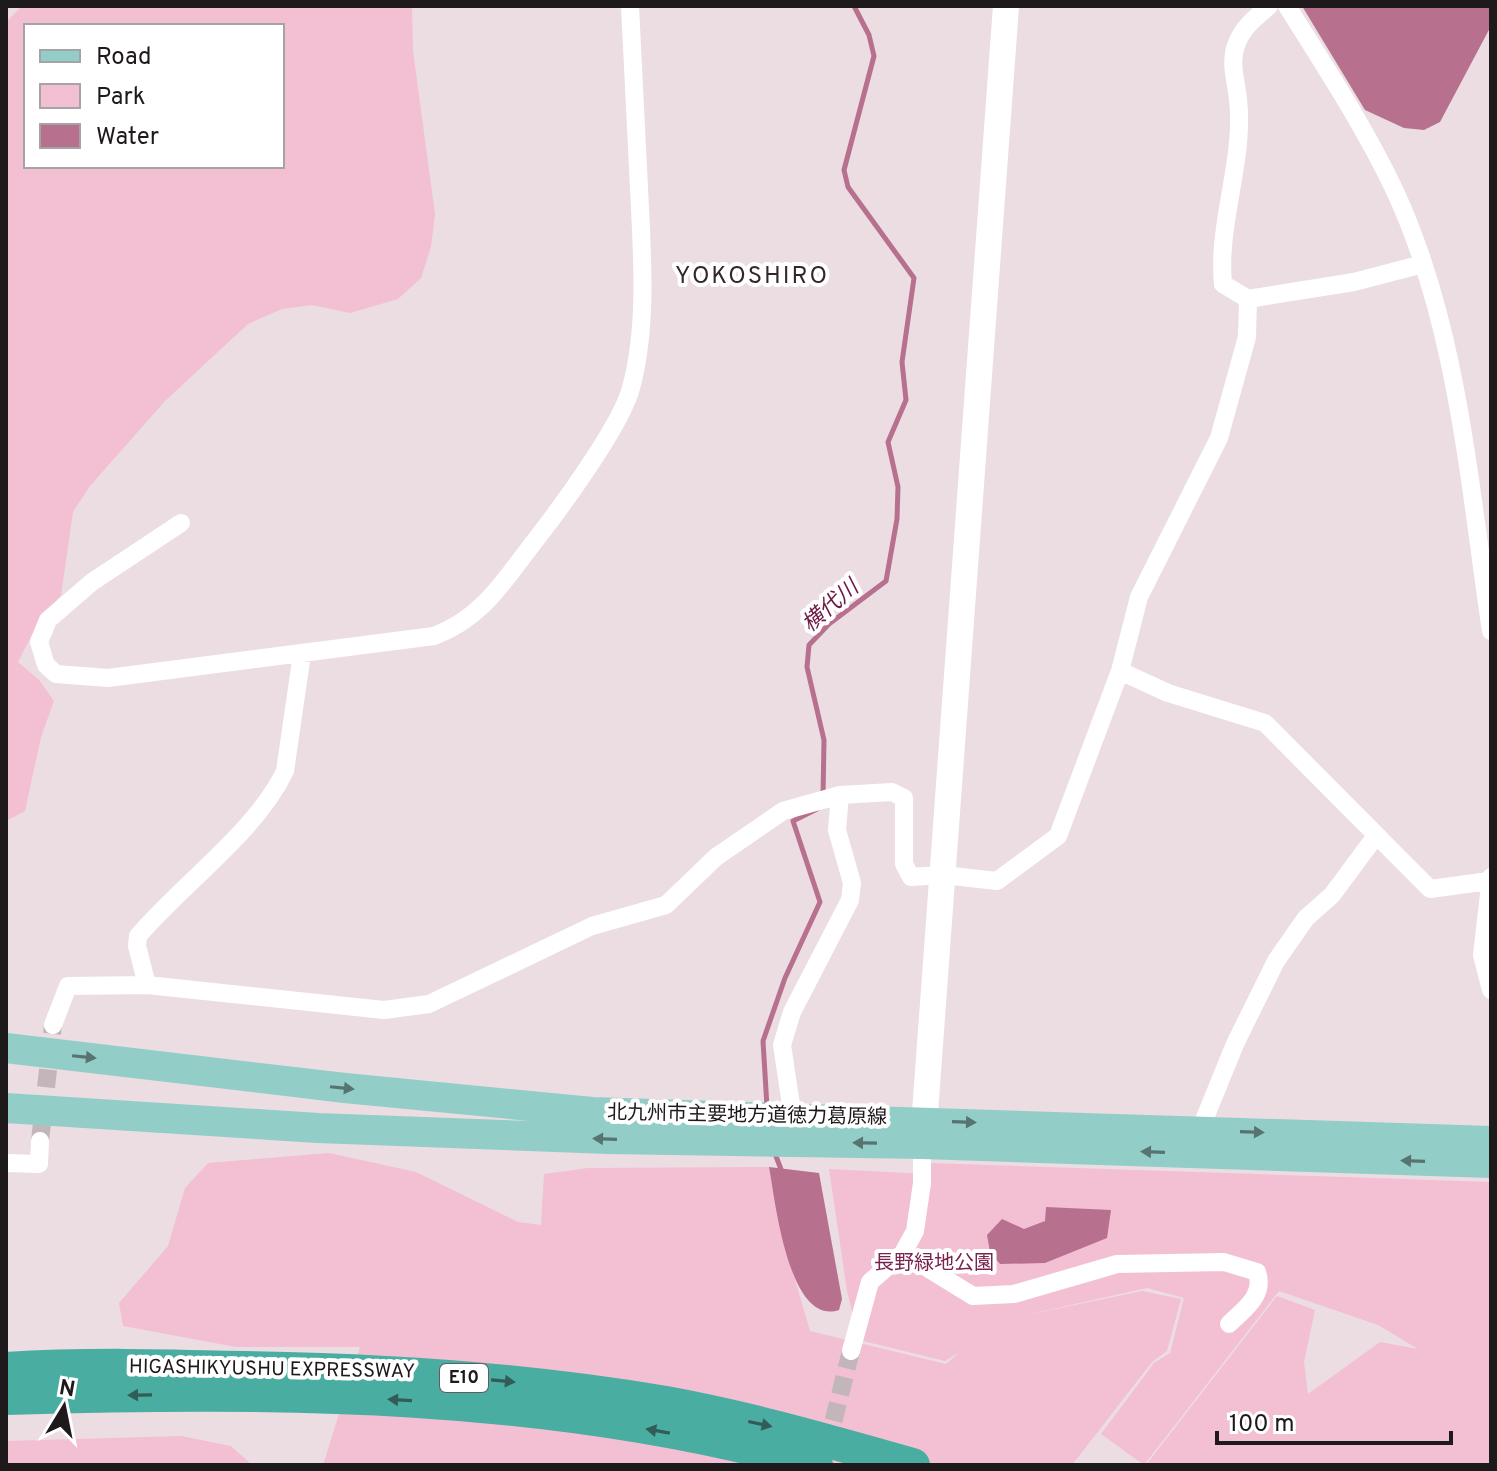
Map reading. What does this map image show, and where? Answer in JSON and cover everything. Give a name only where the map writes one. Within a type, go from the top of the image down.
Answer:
[{"type":"highway","name":"HIGASHIKYUSHU EXPRESSWAY","points":[[6,1369],[289,1369],[417,1373],[538,1385],[696,1410],[797,1432],[913,1465]]},
{"type":"highway","name":"HIGASHIKYUSHU EXPRESSWAY","points":[[6,1398],[291,1395],[414,1401],[536,1412],[661,1431],[816,1465]]},
{"type":"main road","name":"北九州市主要地方道徳力葛原線","points":[[6,1048],[345,1088],[592,1112],[1491,1163]]},
{"type":"main road","name":"北九州市主要地方道徳力葛原線","points":[[6,1108],[333,1129],[608,1139],[1200,1130],[1491,1141]]},
{"type":"street","points":[[181,523],[92,582],[48,620],[39,642],[46,665],[56,674],[108,678],[434,636],[461,626],[484,606],[545,527],[606,437],[630,390],[640,328],[642,255],[630,6]]},
{"type":"street","points":[[851,1351],[870,1282],[903,1253],[915,1231],[922,1183],[923,1132],[1006,6]]},
{"type":"street","points":[[1269,6],[1249,22],[1236,44],[1237,146],[1220,252],[1223,284],[1248,299],[1354,282],[1423,264]]},
{"type":"street","points":[[1287,6],[1394,189],[1423,264],[1455,393],[1491,631]]},
{"type":"street","points":[[53,1025],[68,986],[147,985],[384,1010],[429,1004],[592,926],[666,905],[716,857],[763,823],[783,811],[840,795],[892,792],[904,798],[904,864],[911,877],[943,875],[997,881],[1058,836],[1120,671],[1139,597],[1219,438],[1247,337],[1248,299]]},
{"type":"street","points":[[147,985],[137,946],[138,936],[251,820],[285,771],[302,654]]},
{"type":"street","points":[[1120,671],[1168,693],[1265,723],[1430,889],[1490,879],[1482,955],[1491,990]]},
{"type":"street","points":[[791,1105],[782,1045],[792,1012],[850,900],[852,883],[837,830],[840,795]]},
{"type":"street","points":[[1200,1130],[1235,1044],[1276,961],[1306,918],[1332,895],[1375,837]]},
{"type":"street","points":[[6,1163],[39,1164],[40,1141]]},
{"type":"street","points":[[903,1253],[973,1296],[1014,1294],[1117,1264],[1224,1262],[1257,1272],[1261,1283],[1256,1296],[1229,1324]]},
{"type":"green space","points":[[22,6],[412,6],[413,51],[435,214],[431,247],[421,278],[398,299],[350,313],[312,305],[282,309],[248,324],[165,401],[90,486],[73,512],[61,595],[38,623],[18,662],[39,680],[54,701],[41,737],[25,811],[6,821],[6,22]]},
{"type":"green space","name":"長野緑地公園","points":[[329,1153],[416,1172],[518,1222],[541,1225],[544,1174],[588,1168],[769,1167],[782,1235],[810,1331],[946,1364],[960,1352],[945,1361],[859,1340],[847,1291],[829,1169],[928,1174],[931,1163],[1491,1182],[1491,1465],[1146,1465],[1277,1296],[1315,1310],[1304,1362],[1308,1394],[1380,1342],[1418,1349],[1378,1325],[1279,1291],[1144,1465],[1101,1434],[1154,1363],[1170,1353],[1184,1298],[1147,1288],[1013,1318],[1142,1291],[1181,1299],[1167,1351],[1152,1362],[1072,1465],[323,1465],[360,1347],[236,1347],[123,1326],[119,1303],[168,1246],[185,1188],[208,1163]]},
{"type":"green space","points":[[181,1436],[231,1446],[252,1465],[6,1465],[6,1441]]},
{"type":"water","points":[[1302,6],[1491,6],[1491,26],[1440,122],[1424,130],[1404,128],[1365,110]]},
{"type":"water","points":[[769,1167],[819,1173],[842,1299],[839,1310],[822,1310],[807,1299],[796,1280],[780,1230]]},
{"type":"water","points":[[1046,1207],[1111,1210],[1107,1238],[1045,1263],[1000,1264],[990,1252],[987,1235],[1002,1219],[1024,1229],[1045,1221]]},
{"type":"waterway","name":"横代川","points":[[823,797],[824,740],[807,667],[809,645],[829,624],[886,581],[897,519],[898,487],[888,442],[906,400],[902,362],[914,278],[848,187],[844,170],[874,56],[869,35],[854,6]]},
{"type":"waterway","name":"横代川","points":[[767,1107],[763,1041],[785,978],[820,902],[793,821],[817,809]]},
{"type":"waterway","name":"横代川","points":[[774,1151],[782,1172]]},
{"type":"tunnel","points":[[40,1141],[53,1025]]},
{"type":"tunnel","points":[[827,1447],[851,1351]]},
{"type":"district","name":"YOKOSHIRO","points":[[752,277]]}]
